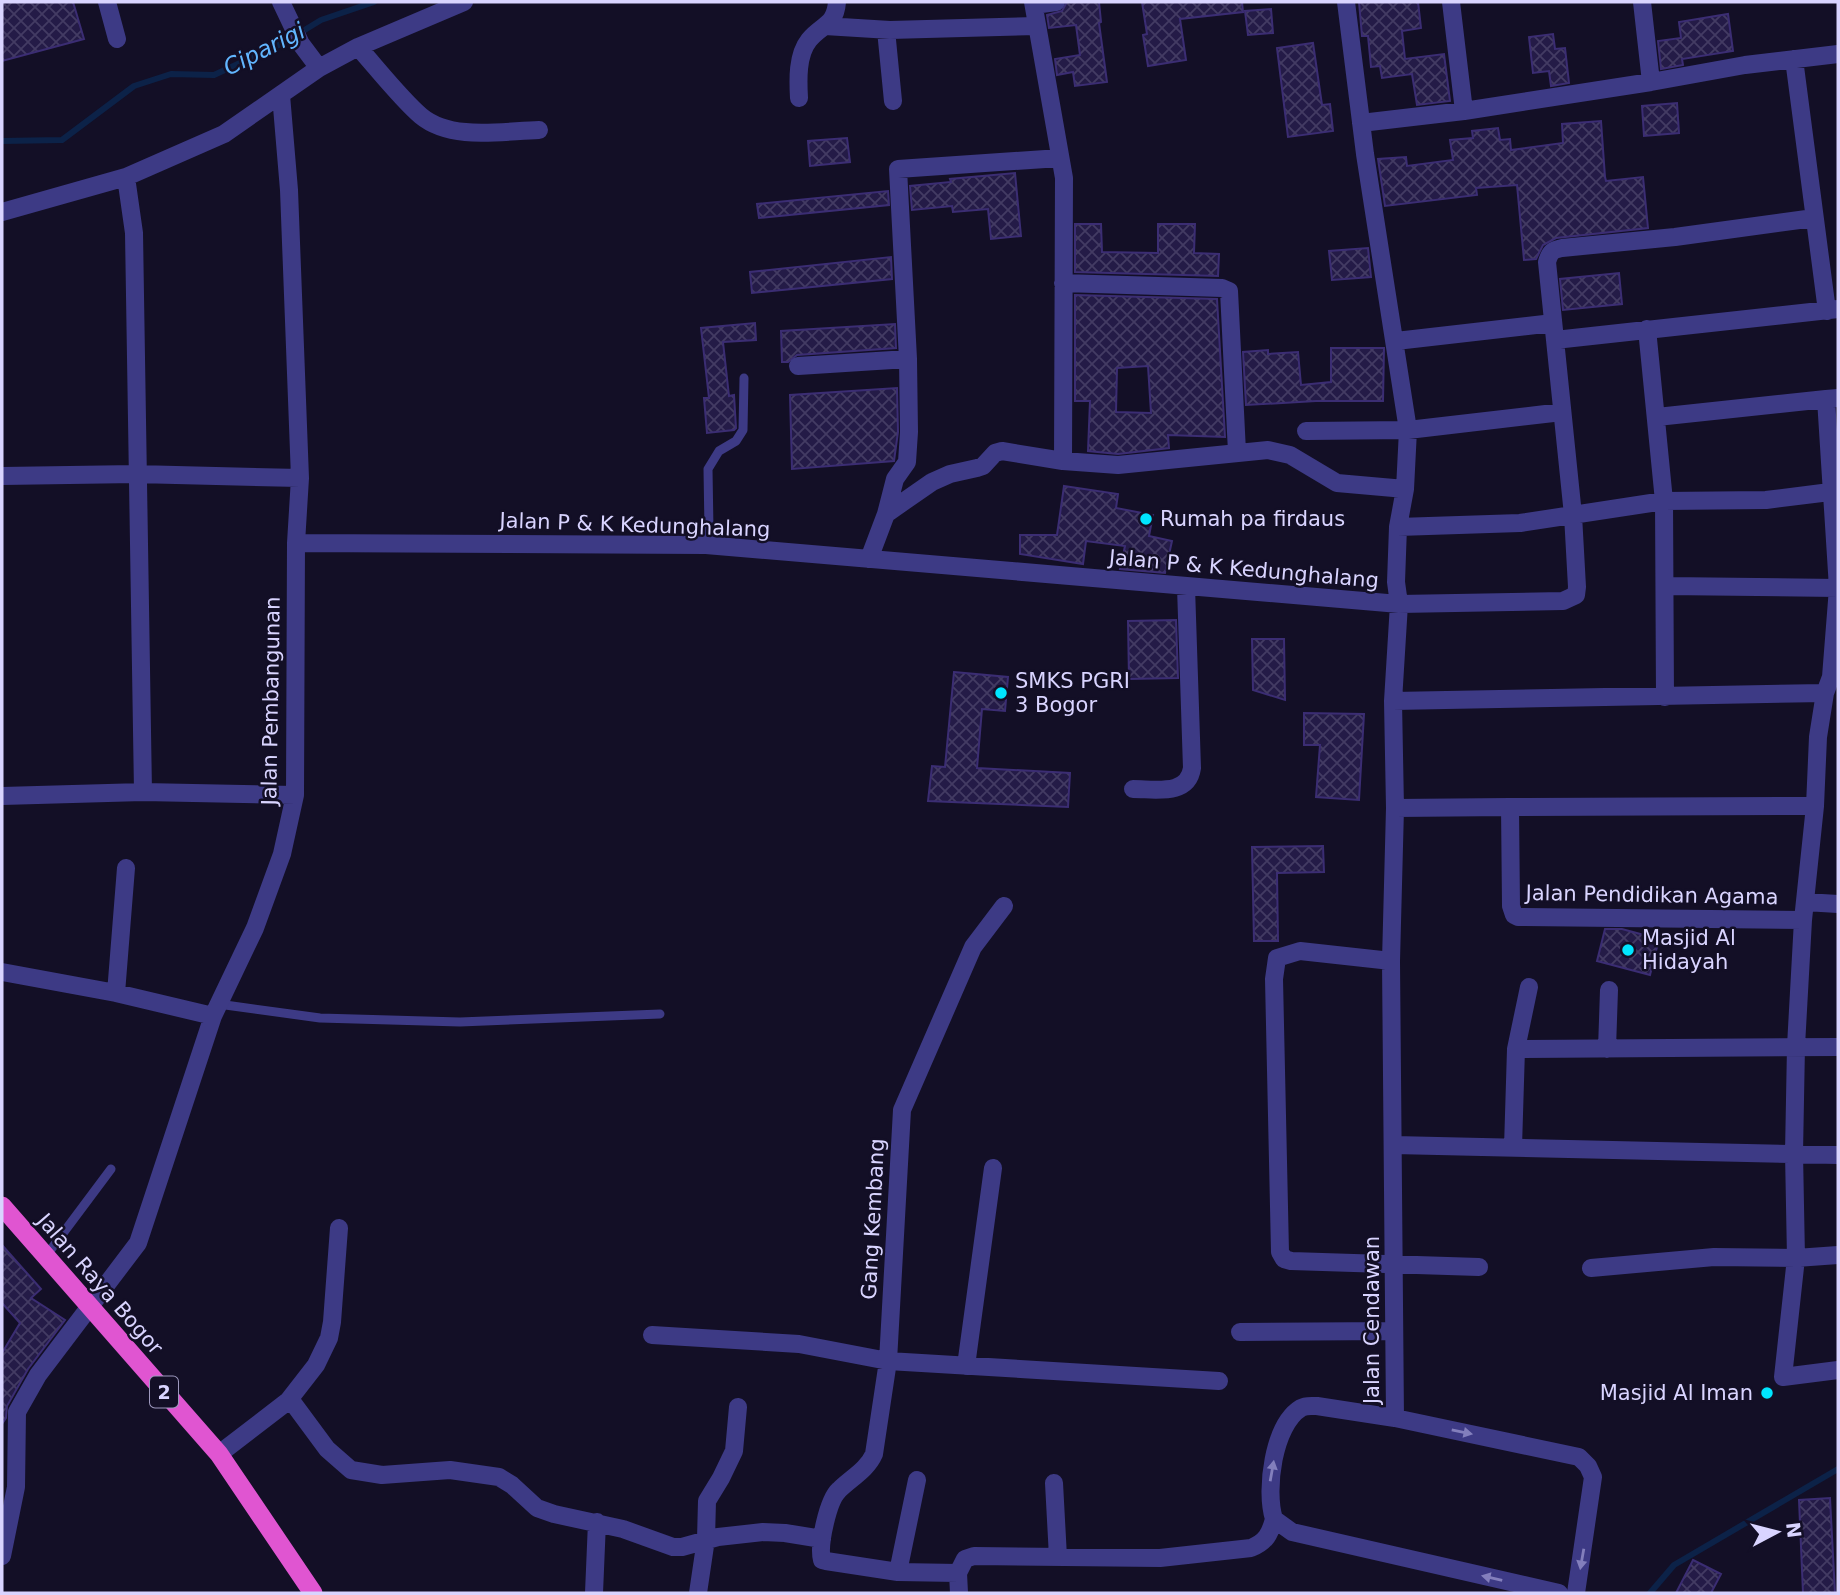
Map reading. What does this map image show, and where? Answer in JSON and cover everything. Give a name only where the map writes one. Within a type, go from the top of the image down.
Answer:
[{"type":"highway","name":"Jalan Raya Bogor","points":[[2,1206],[219,1454],[313,1593]]},
{"type":"street","points":[[107,2],[117,39]]},
{"type":"street","points":[[281,2],[301,44],[319,68]]},
{"type":"street","points":[[2,212],[126,177],[224,134],[319,68],[358,47],[464,2]]},
{"type":"street","points":[[799,98],[797,79],[803,51],[808,41],[833,21],[837,2]]},
{"type":"street","points":[[1056,2],[1034,3],[1064,178],[1063,461]]},
{"type":"street","name":"Jalan Cendawan","points":[[1274,1519],[1270,1486],[1276,1455],[1284,1427],[1300,1408],[1306,1405],[1317,1406],[1395,1418],[1391,961],[1395,808],[1393,701],[1399,604],[1396,582],[1398,527],[1405,489],[1408,430],[1361,123],[1346,2]]},
{"type":"street","points":[[1451,2],[1464,111]]},
{"type":"street","points":[[1642,2],[1651,82]]},
{"type":"street","points":[[825,26],[886,30],[1037,26]]},
{"type":"street","points":[[886,30],[893,101]]},
{"type":"street","points":[[358,47],[421,116],[438,125],[473,132],[538,130]]},
{"type":"street","points":[[1361,123],[1464,111],[1745,65],[1838,54]]},
{"type":"street","points":[[1395,341],[1647,329],[1833,310],[1815,218],[1794,59]]},
{"type":"street","name":"Jalan Pembangunan","points":[[2,1556],[17,1474],[17,1412],[38,1375],[138,1243],[215,1010],[254,928],[277,867],[295,795],[296,543],[300,478],[289,190],[281,95]]},
{"type":"street","points":[[869,559],[886,514],[895,479],[907,462],[908,359],[898,169],[1060,158]]},
{"type":"street","points":[[126,177],[134,233],[143,792]]},
{"type":"street","name":"Jalan P & K Kedunghalang","points":[[296,543],[706,545],[1399,604],[1563,601],[1576,595],[1577,587],[1573,515],[1547,262],[1553,250],[1815,218]]},
{"type":"street","points":[[1063,283],[1222,288],[1229,291],[1237,452]]},
{"type":"street","points":[[1647,329],[1664,501],[1665,697]]},
{"type":"street","points":[[798,366],[908,359]]},
{"type":"street","points":[[1657,416],[1832,399],[1838,588],[1832,682],[1818,737],[1815,806],[1804,911],[1796,1046],[1796,1258],[1783,1377],[1838,1370]]},
{"type":"street","points":[[1306,431],[1408,430],[1562,412]]},
{"type":"street","points":[[886,514],[932,482],[950,474],[977,468],[998,451],[1063,461],[1118,465],[1268,450],[1282,452],[1337,483],[1405,489]]},
{"type":"street","points":[[2,476],[136,474],[300,478]]},
{"type":"street","points":[[1398,527],[1520,523],[1664,501],[1766,500],[1836,491]]},
{"type":"street","points":[[1666,586],[1838,588]]},
{"type":"street","points":[[1133,789],[1178,788],[1191,778],[1185,587]]},
{"type":"street","points":[[1393,701],[1665,697],[1832,682]]},
{"type":"street","points":[[2,796],[143,792],[295,795]]},
{"type":"street","points":[[1395,808],[1815,806]]},
{"type":"street","name":"Jalan Pendidikan Agama","points":[[1510,807],[1511,906],[1514,915],[1804,911]]},
{"type":"street","points":[[116,993],[126,868]]},
{"type":"street","points":[[1804,911],[1838,904]]},
{"type":"street","name":"Gang Kembang","points":[[822,1539],[837,1491],[870,1463],[874,1454],[888,1361],[902,1110],[973,947],[1003,906]]},
{"type":"street","points":[[1391,961],[1308,951],[1292,952],[1277,958],[1274,979],[1280,1252],[1283,1259],[1291,1261],[1479,1267]]},
{"type":"street","points":[[2,972],[215,1010]]},
{"type":"street","points":[[1514,1147],[1516,1049],[1529,988]]},
{"type":"street","points":[[1607,1049],[1609,990]]},
{"type":"street","points":[[1516,1049],[1838,1047]]},
{"type":"street","points":[[1394,1145],[1838,1156]]},
{"type":"street","points":[[966,1366],[993,1168]]},
{"type":"street","points":[[219,1454],[288,1401],[316,1365],[329,1338],[332,1322],[339,1228]]},
{"type":"street","points":[[1591,1268],[1714,1257],[1796,1258],[1838,1255]]},
{"type":"street","points":[[1240,1332],[1393,1331]]},
{"type":"street","points":[[652,1335],[799,1344],[888,1361],[1219,1381]]},
{"type":"street","points":[[288,1401],[293,1403],[327,1449],[351,1470],[382,1475],[450,1470],[499,1477],[537,1507],[554,1514],[597,1522],[673,1547],[682,1547],[706,1539],[763,1532],[785,1533],[822,1539],[822,1560],[898,1572],[958,1573]]},
{"type":"street","points":[[698,1593],[706,1539],[707,1501],[722,1478],[734,1451],[738,1407]]},
{"type":"street","points":[[1395,1418],[1578,1457],[1588,1466],[1593,1478],[1592,1494],[1576,1593]]},
{"type":"street","points":[[898,1572],[917,1480]]},
{"type":"street","points":[[1054,1483],[1058,1557]]},
{"type":"street","points":[[959,1593],[958,1573],[965,1559],[974,1556],[1160,1558],[1251,1548],[1262,1544],[1270,1533],[1274,1519],[1300,1535],[1559,1593]]},
{"type":"street","points":[[594,1593],[597,1522]]},
{"type":"lane","points":[[706,545],[709,530],[708,469],[719,451],[736,441],[743,430],[744,378]]},
{"type":"lane","points":[[215,1010],[320,1018],[460,1022],[660,1014]]},
{"type":"lane","points":[[46,1256],[111,1168]]},
{"type":"building","points":[[2,2],[73,2],[84,39],[2,61]]},
{"type":"building","points":[[1067,2],[1099,2],[1107,82],[1075,86],[1073,72],[1057,75],[1055,59],[1080,55],[1076,25],[1049,28],[1047,15],[1062,11]]},
{"type":"building","points":[[1142,2],[1242,2],[1243,12],[1180,19],[1186,60],[1148,66]]},
{"type":"building","points":[[1359,2],[1418,2],[1421,28],[1402,31],[1405,59],[1444,54],[1450,101],[1417,105],[1412,74],[1382,78],[1380,66],[1371,67],[1368,36],[1362,36]]},
{"type":"building","points":[[1271,9],[1273,33],[1248,35],[1245,11]]},
{"type":"building","points":[[1728,14],[1733,51],[1682,59],[1683,65],[1661,69],[1658,41],[1681,38],[1679,22]]},
{"type":"building","points":[[1553,34],[1555,49],[1565,48],[1569,83],[1551,86],[1549,71],[1533,73],[1529,37]]},
{"type":"building","points":[[1313,43],[1322,105],[1330,104],[1333,131],[1288,137],[1277,48]]},
{"type":"building","points":[[1677,103],[1679,133],[1644,136],[1642,106]]},
{"type":"building","points":[[1601,121],[1606,181],[1643,177],[1648,228],[1556,238],[1543,245],[1536,259],[1524,260],[1517,185],[1476,188],[1477,195],[1385,206],[1378,159],[1406,157],[1407,166],[1453,160],[1450,140],[1473,138],[1472,131],[1498,128],[1500,140],[1510,139],[1511,150],[1563,143],[1562,124]]},
{"type":"building","points":[[847,138],[850,162],[810,166],[808,141]]},
{"type":"building","points":[[1015,173],[1021,236],[991,239],[988,209],[953,212],[952,206],[912,210],[910,186]]},
{"type":"building","points":[[888,191],[889,205],[759,218],[757,204]]},
{"type":"building","points":[[1075,224],[1101,224],[1102,252],[1158,253],[1158,224],[1195,224],[1194,253],[1219,254],[1218,276],[1075,272]]},
{"type":"building","points":[[1368,248],[1371,277],[1332,280],[1329,251]]},
{"type":"building","points":[[891,257],[892,279],[752,293],[750,272]]},
{"type":"building","points":[[1619,273],[1622,304],[1563,310],[1560,279]]},
{"type":"building","points":[[1075,295],[1217,299],[1225,437],[1168,435],[1169,448],[1118,454],[1088,451],[1090,401],[1075,401]],"holes":[[[1148,366],[1151,413],[1116,412],[1117,368]]]},
{"type":"building","points":[[755,323],[756,340],[723,342],[729,396],[734,395],[736,428],[707,433],[704,398],[709,398],[701,328]]},
{"type":"building","points":[[895,324],[896,348],[797,355],[788,362],[782,362],[781,331]]},
{"type":"building","points":[[1331,348],[1384,348],[1383,401],[1246,405],[1243,352],[1298,352],[1301,385],[1331,382]]},
{"type":"building","points":[[897,388],[898,432],[894,461],[792,469],[790,395]]},
{"type":"building","points":[[1064,486],[1118,494],[1116,508],[1153,515],[1149,536],[1172,541],[1165,573],[1120,569],[1125,546],[1086,541],[1083,564],[1020,554],[1020,535],[1057,535]]},
{"type":"building","points":[[1176,620],[1178,678],[1129,679],[1128,621]]},
{"type":"building","points":[[1252,639],[1284,639],[1285,700],[1253,690]]},
{"type":"building","points":[[954,672],[1008,677],[1005,711],[982,709],[977,768],[1070,773],[1068,807],[928,801],[932,766],[945,767]]},
{"type":"building","points":[[1304,713],[1364,714],[1359,800],[1316,797],[1320,745],[1304,745]]},
{"type":"building","points":[[1323,846],[1324,872],[1277,873],[1278,941],[1254,941],[1252,847]]},
{"type":"building","name":"Masjid Al Hidayah","points":[[1605,929],[1622,929],[1659,939],[1650,975],[1597,961]]},
{"type":"building","points":[[2,1245],[41,1289],[31,1298],[65,1320],[28,1369],[7,1406],[6,1418],[2,1424],[2,1353],[20,1323],[2,1303]]},
{"type":"building","points":[[1830,1498],[1835,1593],[1803,1593],[1799,1500]]},
{"type":"building","points":[[1693,1560],[1721,1574],[1711,1593],[1676,1593]]},
{"type":"waterway","name":"Ciparigi","points":[[2,141],[62,140],[134,86],[171,74],[214,75],[285,42],[321,20],[374,2]]},
{"type":"waterway","points":[[1650,1593],[1674,1565],[1838,1469]]},
{"type":"place","name":"Rumah pa firdaus","points":[[1146,519]]},
{"type":"place","name":"SMKS PGRI 3 Bogor","points":[[1001,693]]},
{"type":"place","name":"Masjid Al Hidayah","points":[[1628,950]]},
{"type":"place","name":"Masjid Al Iman","points":[[1767,1393]]}]
